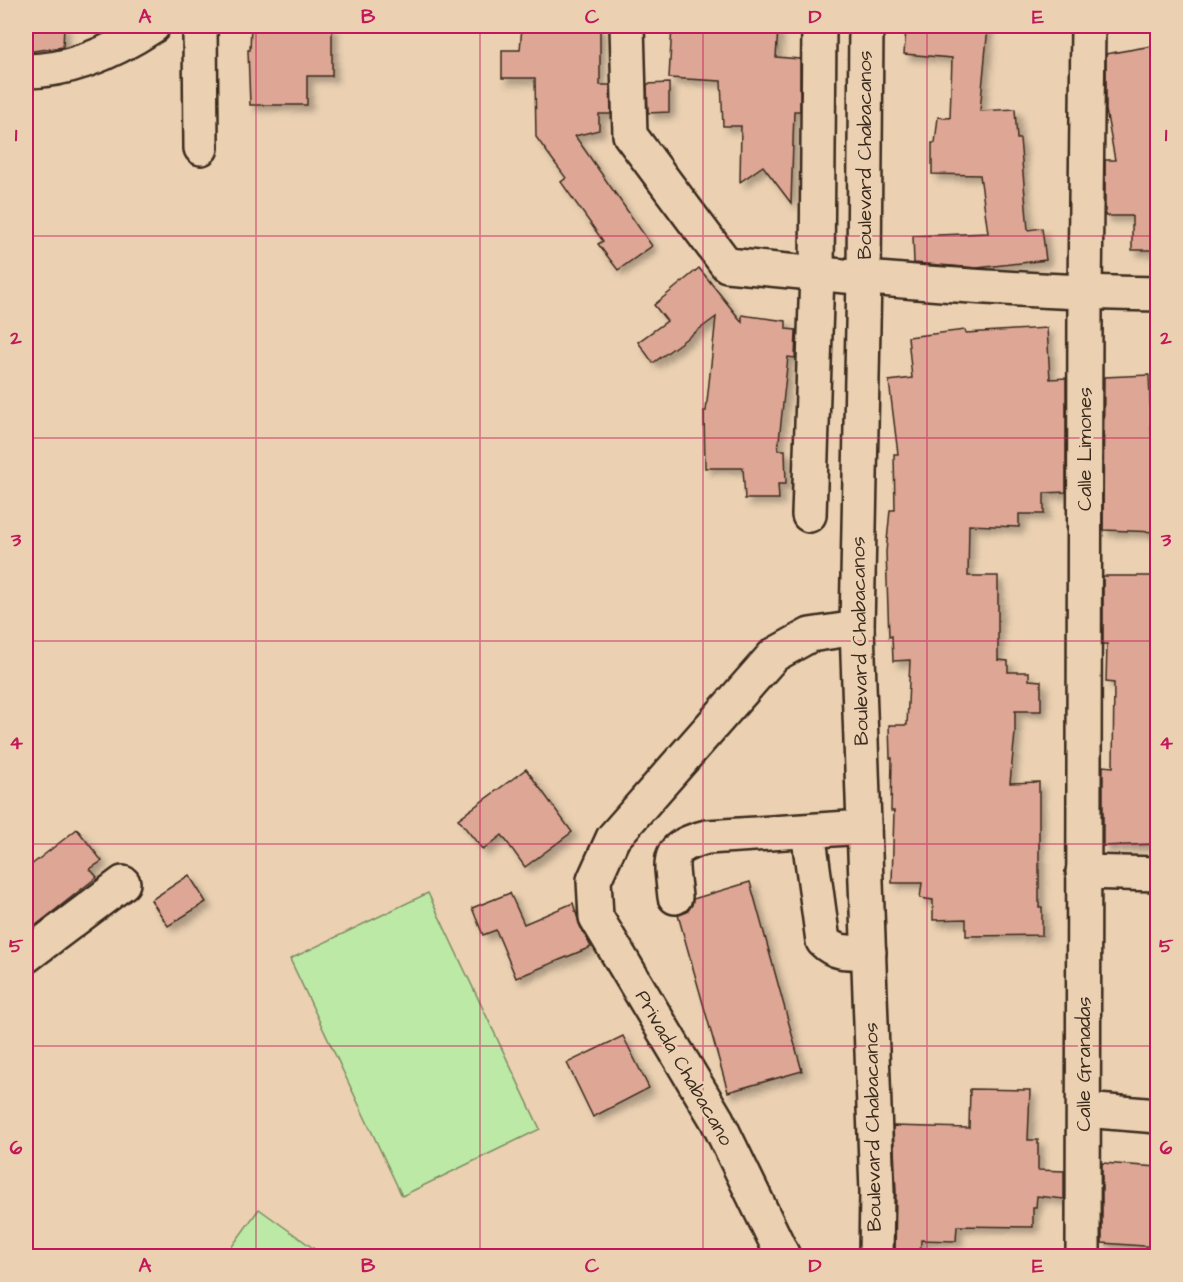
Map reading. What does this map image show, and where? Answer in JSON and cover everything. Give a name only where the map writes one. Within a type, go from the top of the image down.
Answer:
[{"type":"street","points":[[26,71],[47,71],[100,56],[153,26]]},
{"type":"street","points":[[200,26],[201,148]]},
{"type":"street","points":[[627,26],[630,135],[727,265],[1085,293],[1158,294]]},
{"type":"street","points":[[809,516],[817,273],[819,26]]},
{"type":"street","name":"Boulevard Chabacanos","points":[[866,26],[857,628],[877,1192],[876,1257]]},
{"type":"street","name":"Calle Limones","points":[[1083,872],[1088,26]]},
{"type":"street","name":"Privada Chabacano","points":[[783,1257],[717,1120],[596,917],[594,880],[613,838],[774,655],[810,635],[857,628]]},
{"type":"street","points":[[675,897],[672,864],[676,850],[685,843],[707,837],[864,827]]},
{"type":"street","points":[[808,831],[823,941],[830,948],[839,952],[869,952]]},
{"type":"street","points":[[1083,872],[1158,874]]},
{"type":"street","name":"Calle Granadas","points":[[1083,872],[1083,1257]]},
{"type":"street","points":[[26,956],[123,883]]},
{"type":"street","points":[[1084,1110],[1158,1116]]},
{"type":"green space","points":[[428,893],[540,1129],[402,1196],[290,959]]},
{"type":"green space","points":[[259,1209],[324,1256],[225,1256]]},
{"type":"building","points":[[26,26],[64,26],[63,47],[26,52]]},
{"type":"building","points":[[251,26],[332,26],[332,76],[307,76],[307,105],[250,105],[248,50],[250,50]]},
{"type":"building","points":[[522,26],[600,26],[600,85],[610,85],[611,114],[599,114],[599,130],[575,136],[652,246],[618,270],[598,244],[603,241],[561,182],[566,178],[536,137],[535,78],[502,78],[502,50],[520,50]]},
{"type":"building","points":[[672,26],[739,26],[778,29],[776,57],[800,59],[800,111],[794,111],[791,203],[763,166],[740,182],[741,126],[723,126],[721,81],[669,78]]},
{"type":"building","points":[[934,26],[988,26],[980,111],[1015,109],[1028,230],[1042,228],[1046,260],[977,268],[914,263],[913,236],[988,233],[980,175],[932,174],[932,143],[935,143],[938,117],[950,118],[952,58],[904,54],[906,29],[933,31]]},
{"type":"building","points":[[1158,45],[1158,250],[1132,250],[1132,216],[1105,216],[1105,160],[1115,160],[1106,110],[1106,54]]},
{"type":"building","points":[[669,83],[669,112],[648,113],[647,84]]},
{"type":"building","points":[[699,268],[742,322],[742,315],[786,321],[786,329],[796,330],[795,358],[788,357],[778,450],[785,450],[786,484],[778,484],[779,499],[745,499],[743,468],[705,468],[704,411],[706,411],[716,317],[653,363],[638,342],[667,321],[654,305]]},
{"type":"building","points":[[1047,328],[1050,379],[1066,378],[1066,492],[1044,493],[1044,514],[1019,514],[1019,527],[969,525],[968,576],[998,576],[998,660],[1008,661],[1008,672],[1029,672],[1029,680],[1041,681],[1041,711],[1015,711],[1010,783],[1039,782],[1039,907],[1042,907],[1042,935],[966,936],[966,919],[933,920],[933,900],[920,898],[922,883],[892,883],[894,811],[891,811],[892,758],[890,758],[889,725],[907,725],[910,660],[893,661],[892,636],[889,637],[886,552],[890,510],[895,510],[894,454],[898,454],[889,381],[912,378],[908,337],[965,330],[966,333]]},
{"type":"building","points":[[1149,375],[1152,443],[1158,443],[1158,532],[1103,530],[1104,377]]},
{"type":"building","points":[[1103,576],[1158,576],[1158,844],[1103,846],[1103,766],[1113,767],[1114,683],[1106,682],[1107,644],[1103,644]]},
{"type":"building","points":[[526,769],[572,832],[525,867],[502,835],[483,850],[458,819]]},
{"type":"building","points":[[77,829],[102,861],[90,869],[97,877],[26,933],[26,869]]},
{"type":"building","points":[[189,875],[206,902],[168,926],[151,900]]},
{"type":"building","points":[[750,882],[802,1071],[728,1092],[678,915],[687,912],[693,899]]},
{"type":"building","points":[[510,893],[524,924],[573,903],[580,926],[591,947],[516,978],[496,930],[483,935],[472,908]]},
{"type":"building","points":[[623,1036],[649,1088],[593,1117],[567,1063]]},
{"type":"building","points":[[970,1089],[1030,1090],[1028,1140],[1038,1140],[1038,1170],[1064,1171],[1064,1199],[1037,1196],[1036,1207],[1033,1207],[1033,1227],[957,1226],[956,1241],[921,1240],[920,1257],[895,1257],[896,1192],[893,1126],[969,1128]]},
{"type":"building","points":[[1102,1163],[1158,1167],[1158,1247],[1102,1243]]}]
